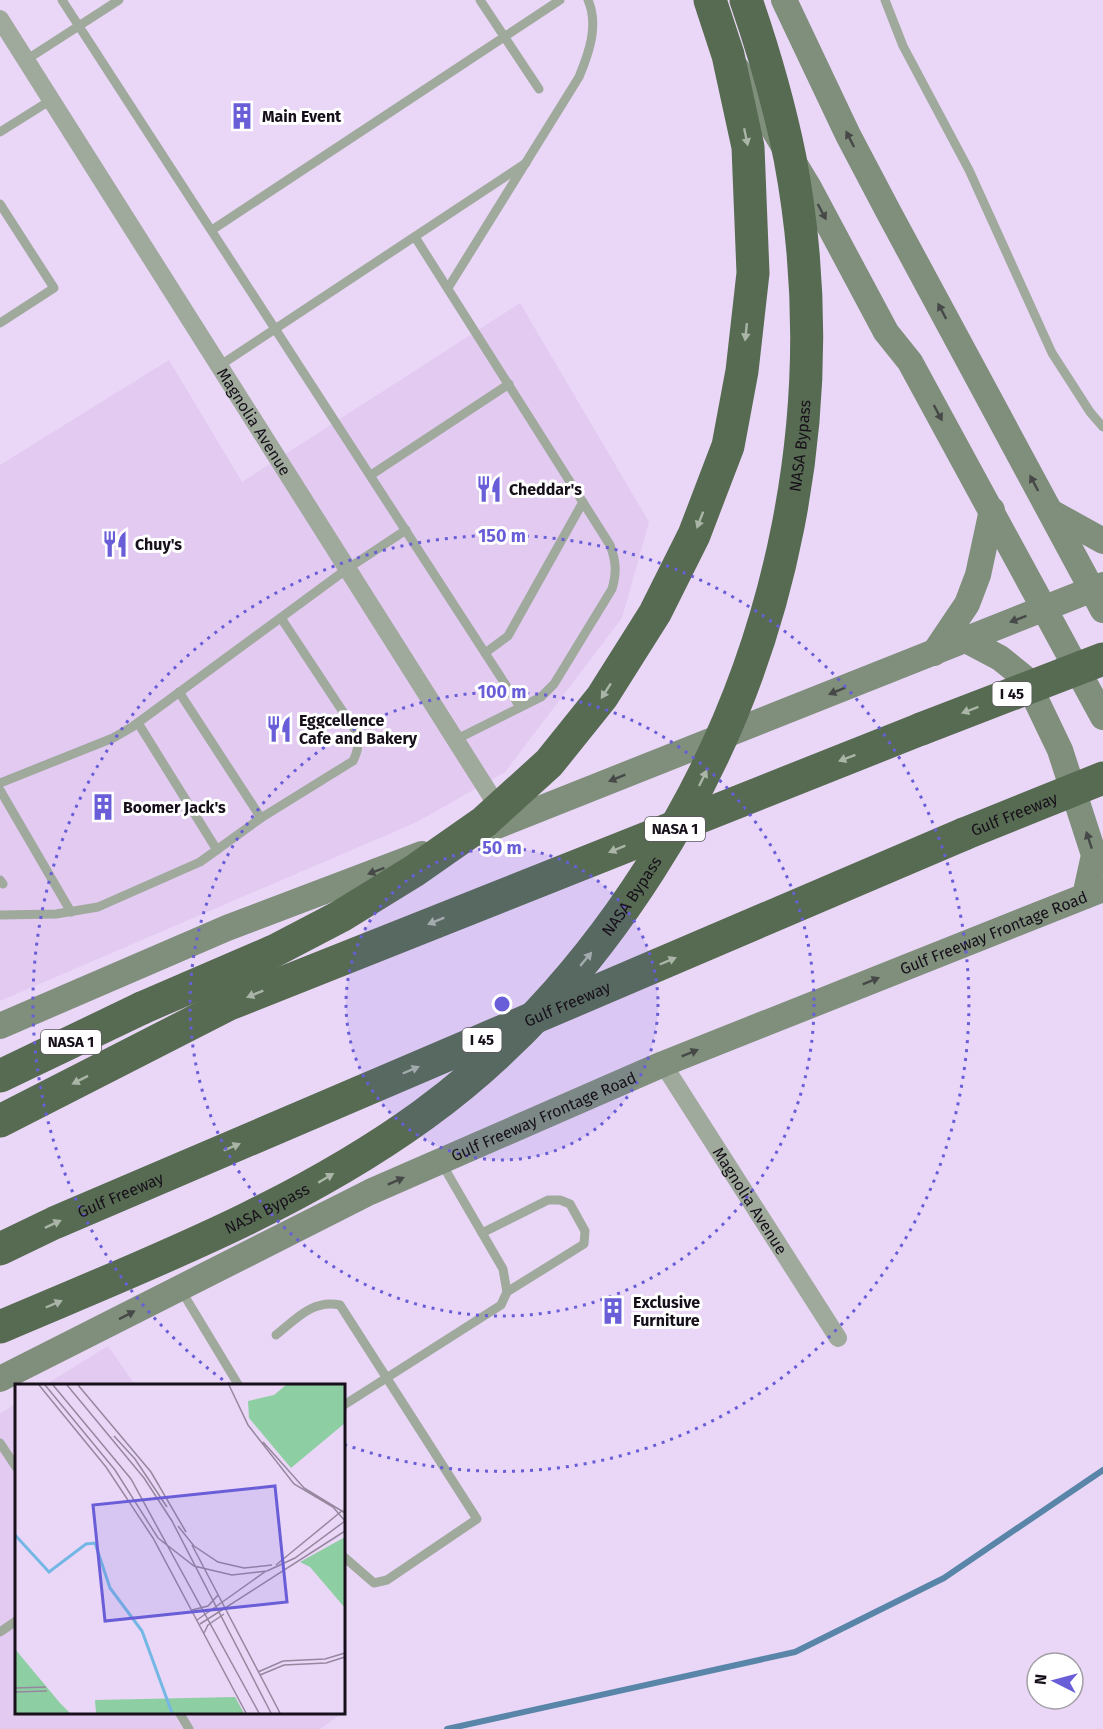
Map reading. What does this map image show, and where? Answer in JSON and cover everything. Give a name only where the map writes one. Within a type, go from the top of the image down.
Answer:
[{"type":"highway","name":"NASA 1","points":[[0,1076],[142,1008],[274,951],[341,916],[414,871],[484,822],[549,763],[602,697],[655,613],[694,535],[728,446],[742,371],[753,273],[748,147],[728,55],[710,0]]},
{"type":"highway","name":"NASA Bypass","points":[[0,1327],[266,1211],[372,1150],[425,1114],[517,1035],[559,991],[597,946],[634,896],[700,785],[726,730],[768,611],[784,552],[795,495],[802,437],[805,329],[799,223],[790,161],[779,110],[764,51],[746,0]]},
{"type":"highway","name":"I 45","points":[[0,1121],[227,1005],[1103,659]]},
{"type":"highway","name":"Gulf Freeway","points":[[0,1249],[54,1223],[964,834],[1103,778]]},
{"type":"main road","points":[[694,0],[808,186],[886,332],[910,362],[1103,717]]},
{"type":"main road","points":[[0,1026],[227,928],[507,822],[1045,609],[1099,595],[1050,511],[848,135],[784,0]]},
{"type":"main road","points":[[934,653],[967,604],[978,575],[992,510]]},
{"type":"main road","points":[[1050,511],[1103,541]]},
{"type":"main road","points":[[966,640],[1000,658],[1026,679],[1060,750],[1094,855],[1094,893]]},
{"type":"main road","name":"Gulf Freeway Frontage Road","points":[[0,1379],[370,1192],[663,1064],[1094,893]]},
{"type":"street","name":"Magnolia Avenue","points":[[0,19],[507,822]]},
{"type":"street","name":"Magnolia Avenue","points":[[663,1064],[838,1338]]},
{"type":"lane","points":[[62,0],[520,707]]},
{"type":"lane","points":[[26,60],[119,0]]},
{"type":"lane","points":[[480,0],[539,89]]},
{"type":"lane","points":[[212,230],[560,0]]},
{"type":"lane","points":[[448,288],[579,77],[587,57],[593,26],[593,11],[588,0]]},
{"type":"lane","points":[[885,0],[903,46],[969,170],[1052,353],[1090,412],[1103,427]]},
{"type":"lane","points":[[0,132],[51,100]]},
{"type":"lane","points":[[219,366],[526,163]]},
{"type":"lane","points":[[0,204],[54,288],[0,323]]},
{"type":"lane","points":[[415,237],[610,544],[616,561],[616,574],[612,589],[554,684],[541,697],[455,740]]},
{"type":"lane","points":[[371,475],[509,384]]},
{"type":"lane","points":[[485,653],[508,636],[583,502]]},
{"type":"lane","points":[[0,783],[113,738],[138,723],[347,569],[406,530]]},
{"type":"lane","points":[[0,915],[71,912],[98,907],[200,862],[261,818],[353,761],[359,741],[355,730],[281,618]]},
{"type":"lane","points":[[179,692],[261,818]]},
{"type":"lane","points":[[138,723],[217,850]]},
{"type":"lane","points":[[0,790],[71,912]]},
{"type":"lane","points":[[441,1161],[503,1269],[507,1292]]},
{"type":"lane","points":[[345,1404],[501,1305],[507,1292],[584,1244],[585,1232],[570,1204],[560,1200],[548,1200],[482,1233]]},
{"type":"lane","points":[[180,1288],[237,1384]]},
{"type":"lane","points":[[276,1335],[313,1306],[328,1302],[340,1305],[477,1519],[387,1580],[374,1582],[345,1558]]},
{"type":"lane","points":[[0,1443],[15,1466]]},
{"type":"lane","points":[[0,1632],[15,1622]]},
{"type":"lane","points":[[180,1714],[189,1729]]},
{"type":"shaded area","points":[[520,303],[649,522],[622,618],[505,772],[417,822],[0,1001],[0,465],[169,360],[242,482]]},
{"type":"shaded area","points":[[108,1346],[134,1384],[47,1384]]},
{"type":"shaded area","points":[[15,1404],[15,1714],[342,1714],[320,1729],[0,1729],[0,1414]]},
{"type":"waterway","points":[[447,1729],[795,1652],[944,1578],[1103,1470]]},
{"type":"place","name":"Main Event","points":[[242,116]]},
{"type":"place","name":"Cheddar's","points":[[489,489]]},
{"type":"place","name":"Chuy's","points":[[115,544]]},
{"type":"place","name":"Eggcellence Cafe and Bakery","points":[[279,729]]},
{"type":"place","name":"Boomer Jack's","points":[[103,807]]},
{"type":"place","name":"Exclusive Furniture","points":[[613,1311]]}]
